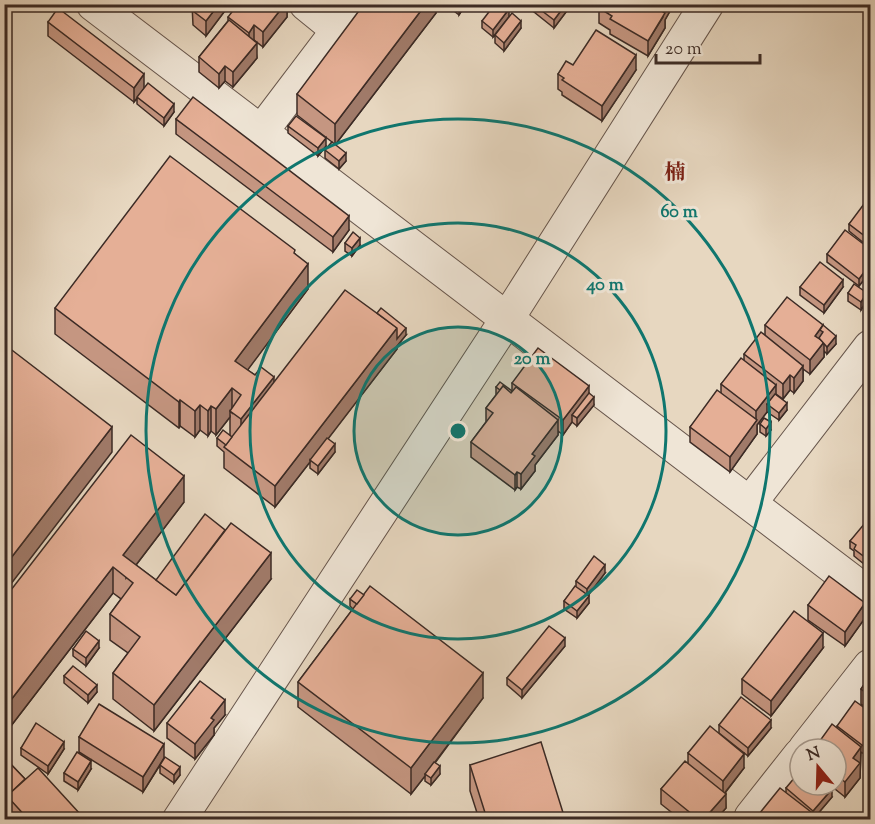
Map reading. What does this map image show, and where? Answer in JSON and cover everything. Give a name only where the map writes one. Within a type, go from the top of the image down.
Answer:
[{"type":"street","points":[[93,4],[870,595]]},
{"type":"street","points":[[261,132],[348,17],[306,4]]},
{"type":"street","points":[[179,819],[507,319],[707,4]]},
{"type":"street","points":[[750,503],[870,347]]},
{"type":"street","points":[[814,737],[870,666]]},
{"type":"street","points":[[751,817],[788,770]]},
{"type":"building","points":[[197,4],[219,4],[206,21],[193,11]]},
{"type":"building","points":[[238,4],[285,4],[263,32],[254,25],[249,33],[228,17]]},
{"type":"building","points":[[364,4],[426,4],[335,124],[297,94]]},
{"type":"building","points":[[495,4],[504,4],[509,9],[493,30],[482,21]]},
{"type":"building","points":[[533,4],[566,4],[554,20]]},
{"type":"building","points":[[601,4],[651,4],[665,13],[648,41],[610,19],[612,16],[599,8]]},
{"type":"building","points":[[58,8],[144,74],[134,88],[48,22]]},
{"type":"building","points":[[512,13],[521,21],[504,43],[495,35]]},
{"type":"building","points":[[229,20],[257,43],[233,72],[225,66],[219,74],[199,57]]},
{"type":"building","points":[[596,30],[636,55],[602,106],[562,80],[564,78],[558,74],[566,61],[573,65]]},
{"type":"building","points":[[148,83],[174,104],[164,118],[137,97]]},
{"type":"building","points":[[193,97],[349,216],[333,237],[176,119]]},
{"type":"building","points":[[296,116],[326,138],[318,148],[288,126]]},
{"type":"building","points":[[332,142],[346,153],[339,161],[325,150]]},
{"type":"building","points":[[170,156],[295,250],[294,253],[308,264],[235,361],[255,375],[261,367],[274,377],[241,419],[230,411],[241,395],[232,388],[216,409],[211,406],[208,411],[200,405],[195,411],[180,400],[179,402],[55,308]]},
{"type":"building","points":[[867,200],[870,203],[870,240],[849,224]]},
{"type":"building","points":[[845,230],[870,249],[870,264],[859,279],[827,254]]},
{"type":"building","points":[[353,232],[360,238],[352,248],[345,243]]},
{"type":"building","points":[[820,262],[843,280],[824,305],[800,287]]},
{"type":"building","points":[[854,284],[867,293],[861,302],[848,293]]},
{"type":"building","points":[[345,290],[397,328],[275,486],[224,447]]},
{"type":"building","points":[[787,297],[823,325],[815,336],[824,342],[810,360],[765,325]]},
{"type":"building","points":[[381,308],[406,328],[397,339],[397,328],[377,313]]},
{"type":"building","points":[[823,325],[836,336],[827,347],[819,338],[823,332],[820,330]]},
{"type":"building","points":[[761,332],[803,366],[794,378],[790,375],[783,384],[744,354]]},
{"type":"building","points":[[4,344],[112,427],[4,567]]},
{"type":"building","points":[[538,348],[589,386],[563,420],[512,383]]},
{"type":"building","points":[[741,358],[776,385],[756,411],[721,384]]},
{"type":"building","points":[[500,382],[512,391],[511,393],[503,386],[500,390],[496,387]]},
{"type":"building","points":[[503,386],[511,393],[516,387],[558,420],[532,454],[535,456],[521,474],[517,472],[515,475],[471,442],[493,413],[486,408]]},
{"type":"building","points":[[717,390],[757,420],[730,457],[690,427]]},
{"type":"building","points":[[589,393],[594,397],[577,418],[572,415]]},
{"type":"building","points":[[775,394],[787,403],[779,413],[767,404]]},
{"type":"building","points":[[764,418],[771,422],[766,429],[760,424]]},
{"type":"building","points":[[223,430],[232,437],[226,445],[217,438]]},
{"type":"building","points":[[131,435],[184,476],[123,555],[176,595],[231,523],[271,553],[154,705],[113,673],[140,637],[110,614],[133,583],[113,567],[4,709],[4,599]]},
{"type":"building","points":[[327,438],[335,444],[318,466],[310,460]]},
{"type":"building","points":[[205,514],[225,530],[176,595],[156,580]]},
{"type":"building","points":[[865,523],[870,527],[870,561],[854,549],[856,545],[850,541]]},
{"type":"building","points":[[594,556],[605,565],[587,589],[576,581]]},
{"type":"building","points":[[829,576],[865,603],[845,632],[808,605]]},
{"type":"building","points":[[370,586],[483,673],[411,768],[298,682]]},
{"type":"building","points":[[575,586],[589,596],[577,611],[564,601]]},
{"type":"building","points":[[357,590],[364,595],[357,604],[350,599]]},
{"type":"building","points":[[794,611],[823,633],[771,701],[742,679]]},
{"type":"building","points":[[549,626],[565,638],[522,690],[507,678]]},
{"type":"building","points":[[86,631],[99,641],[86,658],[73,649]]},
{"type":"building","points":[[73,666],[97,685],[88,695],[64,676]]},
{"type":"building","points":[[870,676],[870,696],[861,689]]},
{"type":"building","points":[[200,681],[225,700],[211,718],[214,720],[195,744],[167,723]]},
{"type":"building","points":[[741,697],[771,720],[748,748],[719,725]]},
{"type":"building","points":[[855,701],[870,712],[870,751],[837,726]]},
{"type":"building","points":[[99,704],[164,744],[143,777],[79,737]]},
{"type":"building","points":[[36,723],[64,742],[48,766],[21,748]]},
{"type":"building","points":[[832,724],[861,747],[853,758],[860,763],[848,778],[848,737],[823,737]]},
{"type":"building","points":[[710,726],[744,754],[723,781],[688,753]]},
{"type":"building","points":[[541,742],[565,819],[487,819],[470,765]]},
{"type":"building","points":[[77,752],[91,761],[78,782],[64,773]]},
{"type":"building","points":[[4,757],[25,779],[7,796],[7,803],[4,801]]},
{"type":"building","points":[[165,757],[180,767],[174,775],[160,765]]},
{"type":"building","points":[[685,761],[726,794],[704,819],[698,819],[661,789]]},
{"type":"building","points":[[434,762],[440,766],[431,778],[425,774]]},
{"type":"building","points":[[38,768],[81,815],[77,819],[28,819],[7,796]]},
{"type":"building","points":[[780,788],[788,794],[788,797],[792,797],[815,815],[811,819],[766,819],[759,814]]},
{"type":"building","points":[[797,797],[825,797],[813,811]]},
{"type":"district","name":"楠","points":[[675,172]]}]
